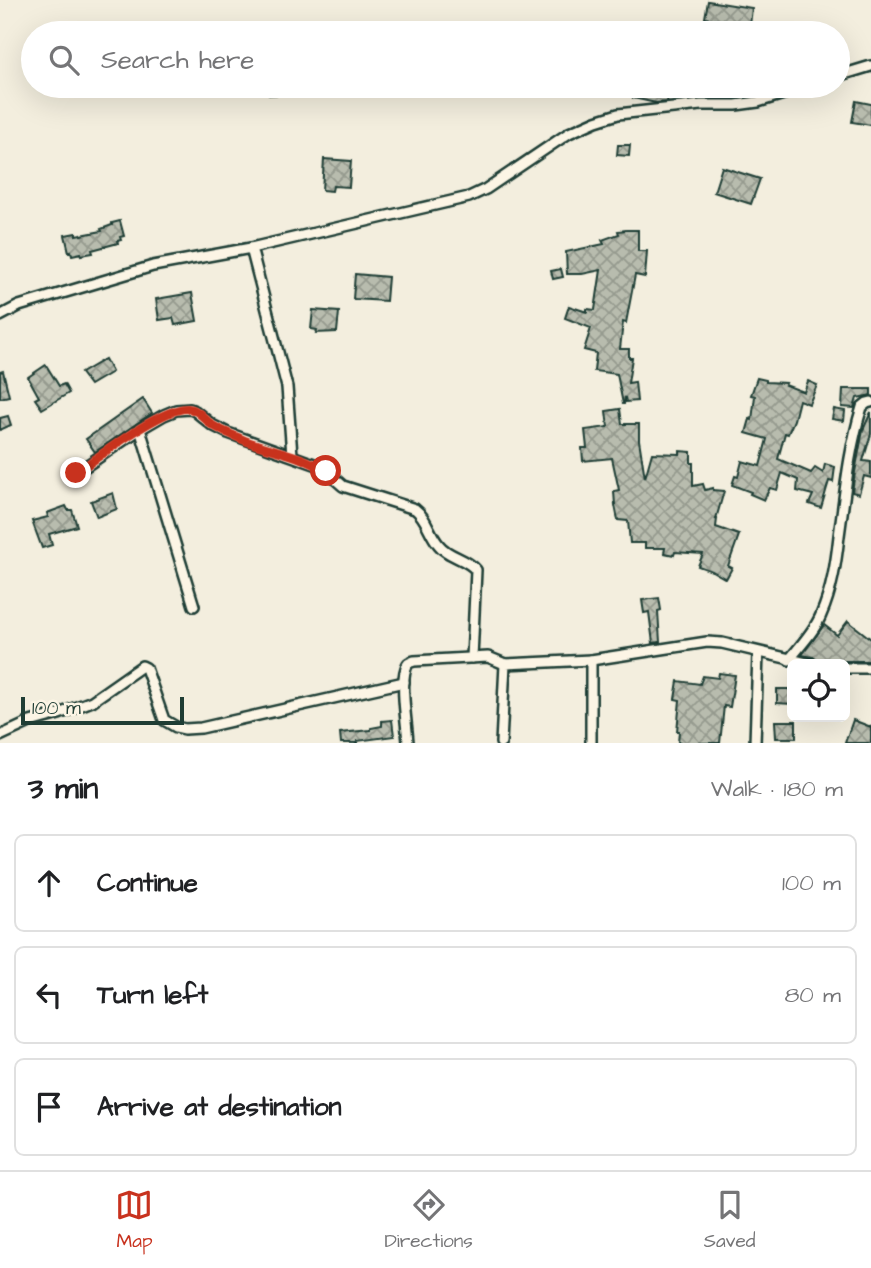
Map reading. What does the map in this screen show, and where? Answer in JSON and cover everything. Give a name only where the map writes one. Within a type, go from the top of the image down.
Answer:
[{"type":"street","points":[[850,72],[871,66]]},
{"type":"street","points":[[0,316],[19,306],[153,266],[251,248],[469,197],[486,189],[569,133],[618,114],[701,105],[736,105],[771,98]]},
{"type":"street","points":[[251,248],[287,387],[292,455]]},
{"type":"street","points":[[790,659],[814,628],[829,593],[836,562],[850,457],[862,407],[871,402]]},
{"type":"street","points":[[76,473],[164,415],[176,410],[190,409],[228,433],[320,466],[343,486],[415,509],[423,517],[440,547],[474,566],[477,575],[472,658]]},
{"type":"street","points":[[140,429],[194,606]]},
{"type":"street","points":[[408,743],[404,682],[406,667],[414,661],[488,657],[505,664],[591,660],[707,642],[722,643],[787,660]]},
{"type":"street","points":[[755,743],[758,653]]},
{"type":"street","points":[[591,660],[591,743]]},
{"type":"street","points":[[501,743],[505,664]]},
{"type":"street","points":[[0,736],[30,722],[92,701],[142,666],[146,668],[164,720],[185,729],[201,728],[404,682]]},
{"type":"street","points":[[850,668],[871,668]]},
{"type":"building","points":[[708,1],[752,8],[750,21],[705,18]]},
{"type":"building","points":[[633,98],[668,98],[667,102],[656,103]]},
{"type":"building","points":[[856,101],[871,104],[871,125],[852,122]]},
{"type":"building","points":[[618,145],[630,145],[629,156],[617,155]]},
{"type":"building","points":[[324,159],[351,161],[349,187],[333,186],[332,191],[322,190]]},
{"type":"building","points":[[722,167],[760,179],[751,204],[714,192]]},
{"type":"building","points":[[120,221],[124,236],[120,237],[118,243],[92,250],[93,253],[72,255],[71,251],[69,252],[65,235],[102,231],[101,229]]},
{"type":"building","points":[[638,230],[638,251],[647,251],[645,277],[635,275],[626,323],[623,322],[620,349],[629,349],[629,358],[632,358],[628,383],[635,382],[637,401],[626,402],[625,397],[623,404],[617,374],[594,371],[596,353],[584,350],[591,328],[565,318],[569,306],[587,312],[587,309],[595,310],[601,270],[567,274],[566,252],[604,244],[602,240],[619,234],[618,231]]},
{"type":"building","points":[[561,269],[563,277],[553,279],[551,271]]},
{"type":"building","points":[[355,274],[388,277],[386,301],[353,299]]},
{"type":"building","points":[[192,293],[197,321],[175,325],[173,318],[159,320],[156,299]]},
{"type":"building","points":[[313,310],[339,312],[337,332],[316,333],[317,330],[311,329]]},
{"type":"building","points":[[105,359],[112,372],[90,385],[81,373]]},
{"type":"building","points":[[46,365],[59,386],[64,384],[69,393],[42,409],[35,399],[39,397],[28,377]]},
{"type":"building","points":[[3,371],[9,396],[0,398],[0,372]]},
{"type":"building","points":[[757,378],[766,382],[786,383],[785,385],[804,392],[808,381],[817,385],[809,404],[799,400],[794,420],[788,434],[785,433],[778,459],[811,473],[815,468],[823,473],[825,464],[835,467],[833,482],[829,481],[821,508],[809,504],[813,495],[797,491],[798,480],[782,473],[777,490],[770,488],[764,500],[732,485],[735,476],[738,477],[742,461],[760,466],[767,439],[746,433],[750,419],[752,420],[755,396],[751,395]]},
{"type":"building","points":[[843,389],[871,389],[871,395],[857,398],[854,408],[842,407]]},
{"type":"building","points":[[143,399],[152,413],[95,452],[86,439]]},
{"type":"building","points":[[620,409],[622,424],[639,424],[645,478],[652,453],[691,452],[693,486],[703,484],[705,490],[713,488],[724,491],[716,527],[739,535],[728,566],[732,568],[726,579],[698,566],[703,554],[675,552],[674,555],[664,553],[665,548],[645,548],[645,543],[630,543],[628,521],[618,520],[614,491],[619,490],[612,458],[583,461],[582,448],[587,448],[585,430],[608,427],[606,411]]},
{"type":"building","points":[[834,409],[845,411],[844,421],[832,419]]},
{"type":"building","points":[[871,412],[871,434],[863,461],[871,462],[871,478],[864,476],[859,494],[852,492],[863,430]]},
{"type":"building","points":[[8,416],[11,425],[0,430],[0,418]]},
{"type":"building","points":[[113,493],[117,509],[97,517],[91,501]]},
{"type":"building","points":[[66,506],[68,510],[72,510],[77,526],[49,534],[52,545],[42,548],[32,521],[48,517],[47,513]]},
{"type":"building","points":[[659,598],[660,642],[653,643],[649,612],[644,613],[642,600]]},
{"type":"building","points":[[848,621],[871,639],[869,661],[816,659],[802,655],[824,625],[837,635]]},
{"type":"building","points":[[719,673],[735,675],[730,707],[724,706],[720,743],[678,743],[680,700],[675,699],[678,681],[700,684],[703,676],[718,678]]},
{"type":"building","points":[[777,689],[787,689],[787,704],[777,703]]},
{"type":"building","points":[[392,720],[394,736],[341,743],[340,733],[371,730],[382,726],[382,721]]},
{"type":"building","points":[[853,720],[871,727],[871,743],[845,743]]},
{"type":"building","points":[[775,721],[796,722],[796,738],[776,738]]},
{"type":"route","points":[[76,473],[140,429],[183,408],[195,411],[212,425],[247,441],[292,455],[326,471]]}]
